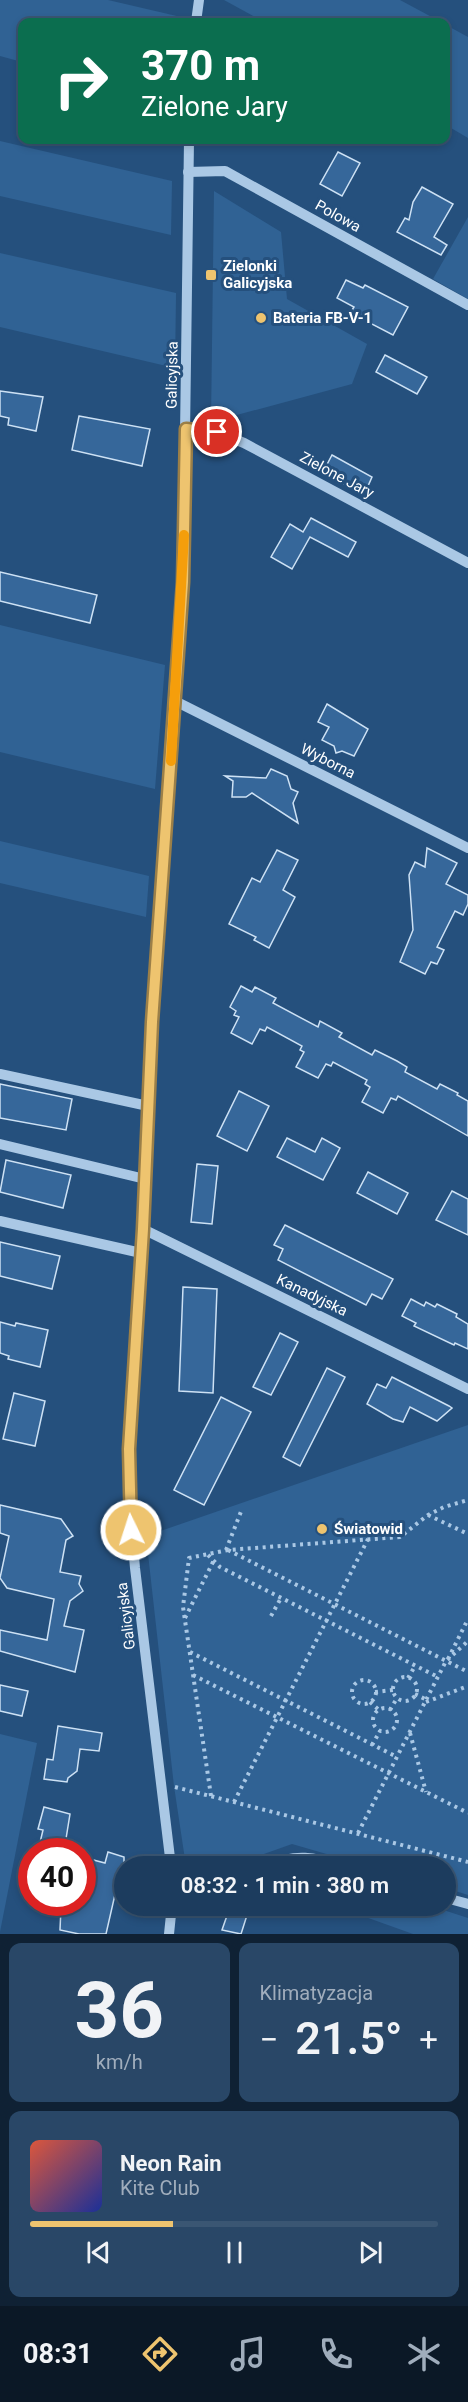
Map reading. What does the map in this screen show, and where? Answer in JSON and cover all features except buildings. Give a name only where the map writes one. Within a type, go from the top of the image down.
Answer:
[{"type":"street","points":[[197,18],[199,0]]},
{"type":"street","name":"Galicyjska","points":[[170,1856],[130,1511],[129,1449],[143,1229],[148,1106],[183,582],[189,144]]},
{"type":"street","name":"Polowa","points":[[188,172],[225,171],[468,305]]},
{"type":"street","name":"Zielone Jary","points":[[186,429],[217,432],[244,442],[468,563]]},
{"type":"street","name":"Wyborna","points":[[175,701],[468,848]]},
{"type":"street","points":[[0,1074],[148,1106]]},
{"type":"street","points":[[0,1144],[145,1179]]},
{"type":"street","points":[[0,1221],[141,1253]]},
{"type":"street","name":"Kanadyjska","points":[[143,1229],[468,1389]]},
{"type":"street","points":[[169,1934],[171,1916]]},
{"type":"path","points":[[211,1796],[184,1618],[183,1607],[189,1558],[227,1551],[400,1537],[428,1515],[444,1507],[468,1500]]},
{"type":"path","points":[[227,1551],[242,1509]]},
{"type":"path","points":[[428,1515],[468,1534]]},
{"type":"path","points":[[234,1802],[368,1539]]},
{"type":"path","points":[[227,1551],[468,1672]]},
{"type":"path","points":[[208,1554],[220,1567],[438,1677]]},
{"type":"path","points":[[184,1618],[214,1560]]},
{"type":"path","points":[[272,1616],[281,1598]]},
{"type":"path","points":[[358,1833],[468,1619]]},
{"type":"path","points":[[446,1661],[468,1641]]},
{"type":"path","points":[[189,1652],[397,1757]]},
{"type":"path","points":[[408,1678],[416,1665]]},
{"type":"path","points":[[193,1674],[467,1813]]},
{"type":"path","points":[[393,1690],[399,1679],[408,1678],[415,1683],[415,1694]]},
{"type":"path","points":[[375,1692],[371,1684],[365,1681],[358,1682],[353,1688],[352,1696],[357,1702],[370,1702],[379,1710],[390,1710]]},
{"type":"path","points":[[426,1701],[468,1686]]},
{"type":"path","points":[[375,1692],[393,1690]]},
{"type":"path","points":[[393,1690],[397,1698]]},
{"type":"path","points":[[370,1702],[375,1692]]},
{"type":"path","points":[[415,1694],[426,1701]]},
{"type":"path","points":[[397,1698],[406,1700],[415,1694]]},
{"type":"path","points":[[390,1710],[397,1698]]},
{"type":"path","points":[[379,1710],[373,1720],[380,1731]]},
{"type":"path","points":[[380,1731],[390,1731],[395,1725],[396,1718],[390,1710]]},
{"type":"path","points":[[372,1745],[380,1731]]},
{"type":"path","points":[[410,1732],[426,1793]]},
{"type":"path","points":[[172,1775],[176,1797]]},
{"type":"path","points":[[174,1786],[468,1862]]},
{"type":"shaded area","points":[[0,0],[108,0],[181,17],[18,18],[18,61],[0,56]]},
{"type":"shaded area","points":[[224,0],[400,0],[434,18],[257,18]]},
{"type":"shaded area","points":[[450,27],[468,37],[468,138],[450,127]]},
{"type":"shaded area","points":[[0,141],[172,181],[171,235],[0,196]]},
{"type":"shaded area","points":[[214,191],[281,232],[287,299],[367,344],[352,384],[211,422]]},
{"type":"shaded area","points":[[468,217],[468,299],[433,279]]},
{"type":"shaded area","points":[[0,253],[176,293],[175,368],[0,327]]},
{"type":"shaded area","points":[[0,625],[165,665],[155,789],[0,752]]},
{"type":"shaded area","points":[[0,841],[149,876],[146,917],[0,883]]},
{"type":"shaded area","points":[[468,1425],[468,1895],[456,1891],[456,1856],[333,1856],[292,1844],[258,1856],[184,1856],[174,1786],[146,1536]]},
{"type":"shaded area","points":[[0,1734],[37,1743],[0,1932]]},
{"type":"shaded area","points":[[456,1914],[468,1918],[468,1934],[413,1934],[363,1916],[456,1916]]},
{"type":"slow traffic","points":[[171,761],[184,535]]},
{"type":"place","name":"Zielonki Galicyjska","points":[[211,275]]},
{"type":"place","name":"Bateria FB-V-1","points":[[261,318]]},
{"type":"place","name":"Światowid","points":[[322,1529]]},
{"type":"route","points":[[131,1530],[129,1449],[143,1229],[152,1022],[183,582],[186,429],[217,432]]}]
